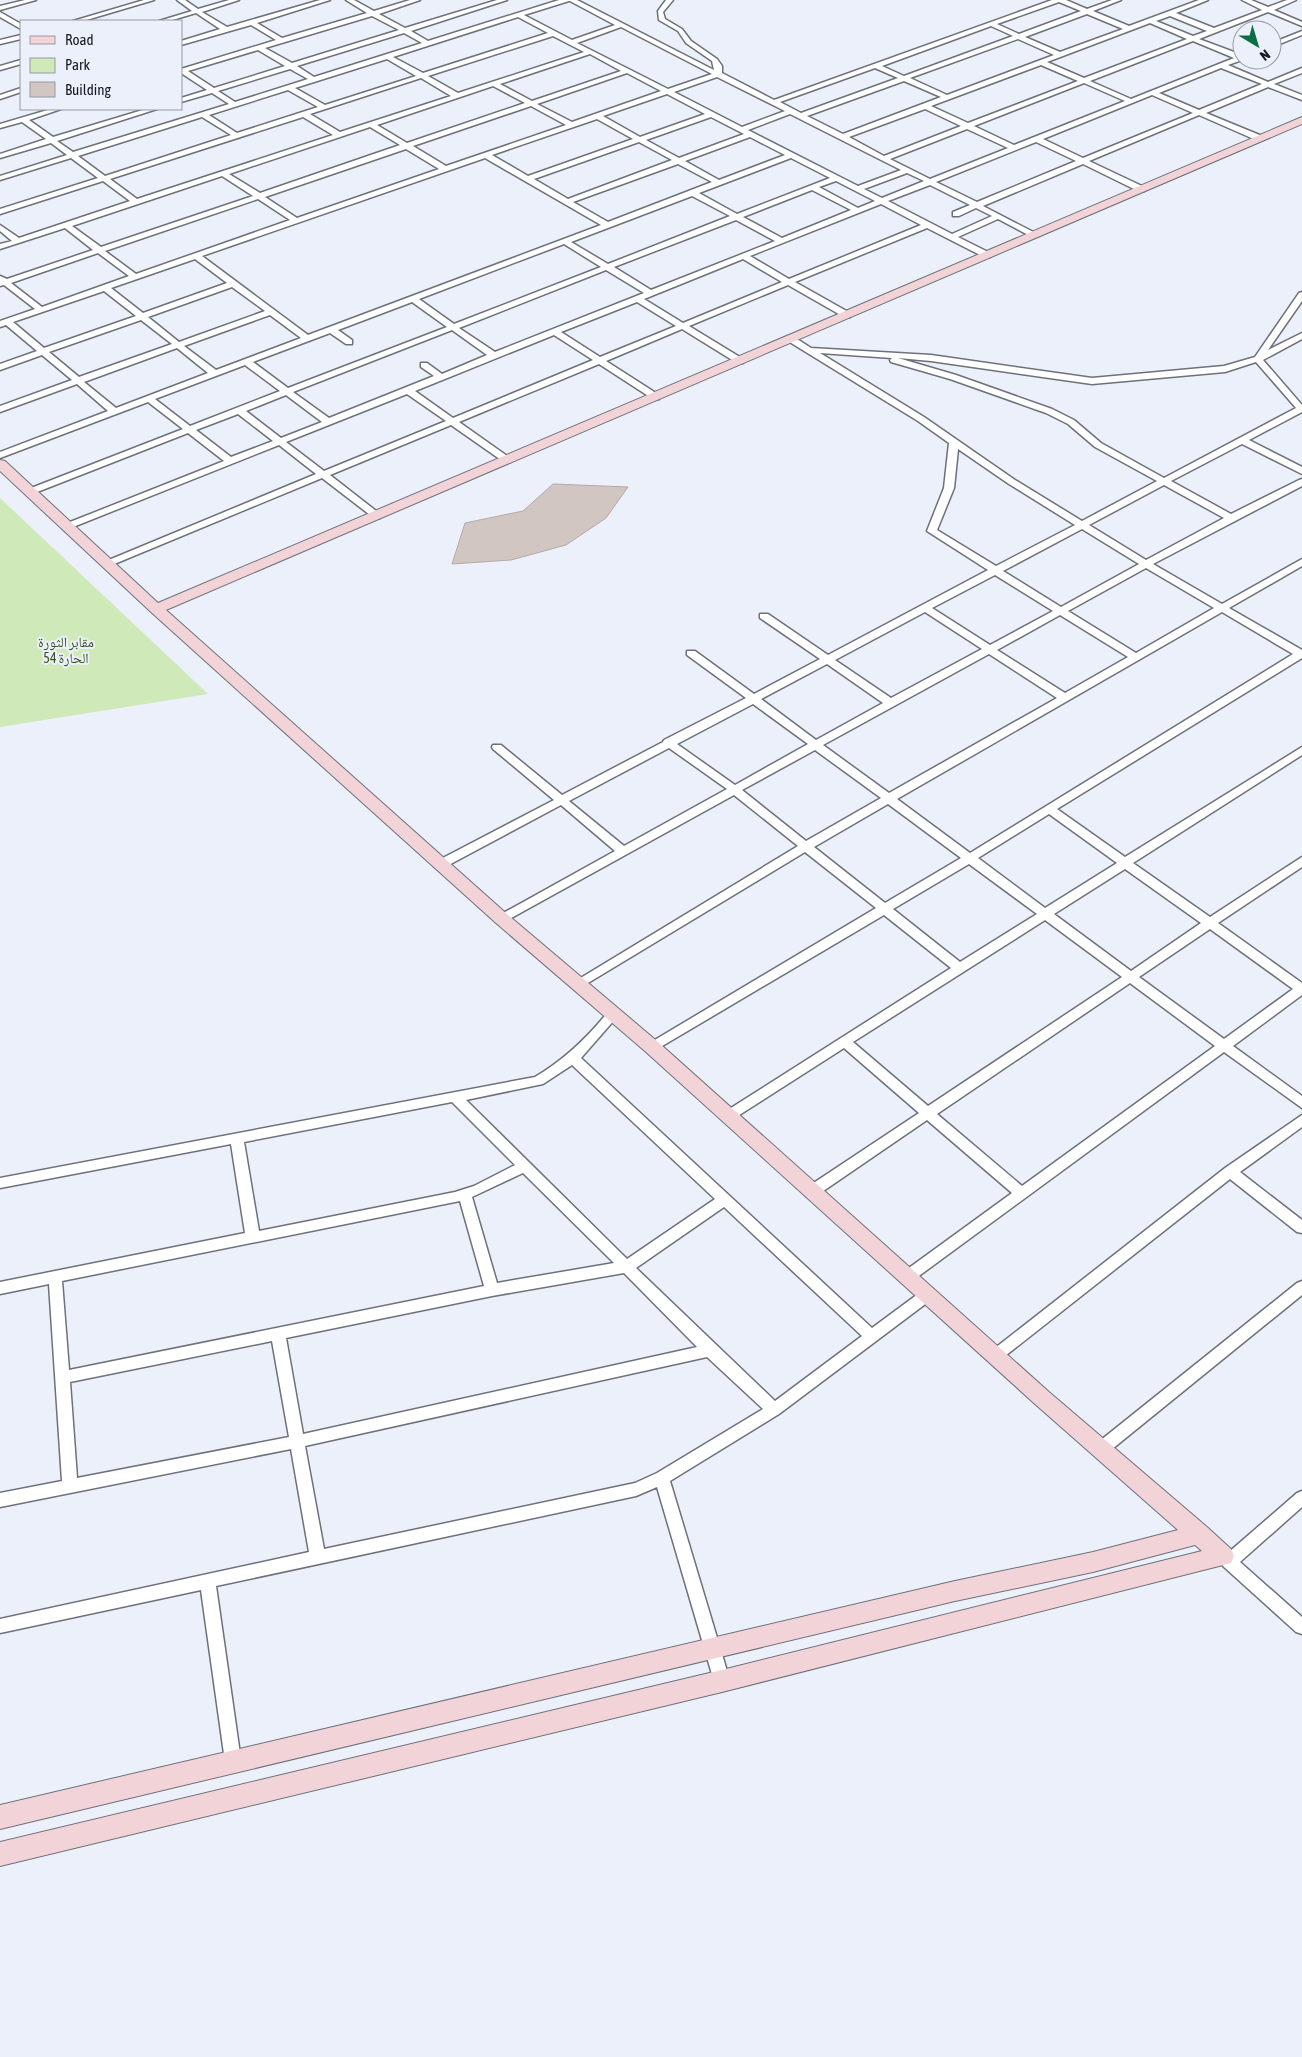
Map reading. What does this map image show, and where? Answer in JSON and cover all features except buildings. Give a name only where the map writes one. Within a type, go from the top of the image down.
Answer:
[{"type":"main road","points":[[156,608],[656,397],[1302,120]]},
{"type":"main road","points":[[0,464],[156,608],[502,919],[652,1048],[995,1356],[1226,1559]]},
{"type":"main road","points":[[0,1817],[945,1594],[1093,1562],[1199,1534]]},
{"type":"main road","points":[[0,1854],[1226,1559]]},
{"type":"street","points":[[0,8],[33,0]]},
{"type":"street","points":[[80,20],[151,0]]},
{"type":"street","points":[[180,0],[226,30]]},
{"type":"street","points":[[166,20],[236,0]]},
{"type":"street","points":[[182,43],[327,0]]},
{"type":"street","points":[[349,0],[427,43]]},
{"type":"street","points":[[182,71],[417,0]]},
{"type":"street","points":[[182,100],[504,0]]},
{"type":"street","points":[[572,0],[1035,234]]},
{"type":"street","points":[[670,0],[660,12],[662,20],[680,30],[688,42],[715,60],[718,66],[718,74]]},
{"type":"street","points":[[774,102],[1059,0],[1129,29]]},
{"type":"street","points":[[801,116],[1118,0]]},
{"type":"street","points":[[843,137],[1205,0]]},
{"type":"street","points":[[1245,0],[1302,24]]},
{"type":"street","points":[[885,158],[1293,0]]},
{"type":"street","points":[[0,178],[161,124],[203,114],[560,1]]},
{"type":"street","points":[[1170,13],[1214,31]]},
{"type":"street","points":[[0,14],[20,26]]},
{"type":"street","points":[[518,14],[987,255]]},
{"type":"street","points":[[456,15],[464,19]]},
{"type":"street","points":[[1150,21],[1232,54]]},
{"type":"street","points":[[251,22],[282,41]]},
{"type":"street","points":[[471,23],[479,27]]},
{"type":"street","points":[[991,24],[1060,55]]},
{"type":"street","points":[[572,42],[622,25]]},
{"type":"street","points":[[0,212],[555,34]]},
{"type":"street","points":[[1282,41],[1300,35]]},
{"type":"street","points":[[0,42],[20,37]]},
{"type":"street","points":[[260,48],[313,79]]},
{"type":"street","points":[[0,247],[590,52]]},
{"type":"street","points":[[387,56],[457,96]]},
{"type":"street","points":[[904,56],[932,68]]},
{"type":"street","points":[[0,68],[20,62]]},
{"type":"street","points":[[1041,62],[1130,102]]},
{"type":"street","points":[[68,526],[1232,62]]},
{"type":"street","points":[[877,66],[948,98]]},
{"type":"street","points":[[1221,66],[1302,98]]},
{"type":"street","points":[[2,282],[627,70]]},
{"type":"street","points":[[956,214],[1302,70]]},
{"type":"street","points":[[182,71],[234,104]]},
{"type":"street","points":[[4,323],[718,74]]},
{"type":"street","points":[[494,84],[572,125]]},
{"type":"street","points":[[289,87],[325,108]]},
{"type":"street","points":[[0,97],[20,90]]},
{"type":"street","points":[[1152,93],[1259,138]]},
{"type":"street","points":[[925,106],[1014,148]]},
{"type":"street","points":[[0,126],[54,110]]},
{"type":"street","points":[[0,156],[147,111]]},
{"type":"street","points":[[742,129],[791,111]]},
{"type":"street","points":[[203,114],[237,136]]},
{"type":"street","points":[[304,114],[339,135]]},
{"type":"street","points":[[527,179],[711,114]]},
{"type":"street","points":[[597,116],[720,183]]},
{"type":"street","points":[[23,119],[136,202]]},
{"type":"street","points":[[370,124],[445,169]]},
{"type":"street","points":[[566,202],[751,134]]},
{"type":"street","points":[[1036,139],[1141,189]]},
{"type":"street","points":[[486,155],[607,226]]},
{"type":"street","points":[[0,455],[792,155]]},
{"type":"street","points":[[858,189],[908,170]]},
{"type":"street","points":[[223,173],[297,221]]},
{"type":"street","points":[[29,492],[836,178]]},
{"type":"street","points":[[812,187],[856,210]]},
{"type":"street","points":[[693,193],[781,241]]},
{"type":"street","points":[[951,237],[999,216]]},
{"type":"street","points":[[66,225],[136,277]]},
{"type":"street","points":[[108,564],[927,225]]},
{"type":"street","points":[[0,228],[17,241]]},
{"type":"street","points":[[564,242],[650,293]]},
{"type":"street","points":[[196,256],[308,339]]},
{"type":"street","points":[[743,256],[847,315]]},
{"type":"street","points":[[2,282],[41,310]]},
{"type":"street","points":[[0,367],[234,284]]},
{"type":"street","points":[[106,288],[215,374]]},
{"type":"street","points":[[1258,359],[1302,295]]},
{"type":"street","points":[[637,298],[740,360]]},
{"type":"street","points":[[413,299],[494,356]]},
{"type":"street","points":[[0,409],[272,312]]},
{"type":"street","points":[[4,323],[44,351],[115,412]]},
{"type":"street","points":[[332,330],[350,342]]},
{"type":"street","points":[[554,331],[656,397]]},
{"type":"street","points":[[812,350],[868,353],[994,365],[1092,381],[1225,370],[1258,359],[1302,336]]},
{"type":"street","points":[[652,1048],[970,858],[1302,654],[1146,564],[1012,482],[954,441],[812,350],[791,339]]},
{"type":"street","points":[[868,353],[953,377],[1049,411],[1072,422],[1098,444],[1231,518]]},
{"type":"street","points":[[441,864],[668,742],[1301,409],[1258,359]]},
{"type":"street","points":[[247,362],[328,422]]},
{"type":"street","points":[[424,365],[441,377]]},
{"type":"street","points":[[408,390],[507,460]]},
{"type":"street","points":[[149,399],[230,461]]},
{"type":"street","points":[[240,410],[376,516]]},
{"type":"street","points":[[1243,440],[1302,471]]},
{"type":"street","points":[[954,441],[949,488],[932,531],[1135,657]]},
{"type":"street","points":[[502,919],[818,746],[891,703],[1062,612],[1231,518],[1302,482]]},
{"type":"street","points":[[578,985],[806,846],[1220,607],[1302,562]]},
{"type":"street","points":[[925,608],[1065,698]]},
{"type":"street","points":[[764,616],[891,703]]},
{"type":"street","points":[[691,653],[1302,1104]]},
{"type":"street","points":[[668,742],[735,790],[960,969]]},
{"type":"street","points":[[497,747],[624,852]]},
{"type":"street","points":[[728,1116],[1299,755]]},
{"type":"street","points":[[907,1277],[1021,1192],[1302,989],[1049,809]]},
{"type":"street","points":[[811,1192],[1302,861]]},
{"type":"street","points":[[0,1183],[538,1081],[558,1070],[573,1058],[594,1038],[612,1015]]},
{"type":"street","points":[[845,1042],[1021,1192]]},
{"type":"street","points":[[573,1058],[872,1337]]},
{"type":"street","points":[[455,1097],[710,1350],[774,1410]]},
{"type":"street","points":[[995,1356],[1230,1172],[1302,1120]]},
{"type":"street","points":[[237,1139],[253,1238]]},
{"type":"street","points":[[0,1288],[465,1195],[525,1166]]},
{"type":"street","points":[[1230,1172],[1302,1228]]},
{"type":"street","points":[[465,1195],[492,1290]]},
{"type":"street","points":[[61,1378],[492,1290],[626,1267],[723,1200]]},
{"type":"street","points":[[55,1277],[70,1486]]},
{"type":"street","points":[[1101,1449],[1302,1287]]},
{"type":"street","points":[[0,1626],[208,1582],[317,1556],[636,1489],[662,1478],[774,1410],[927,1295]]},
{"type":"street","points":[[278,1333],[317,1556]]},
{"type":"street","points":[[0,1500],[296,1442],[710,1350]]},
{"type":"street","points":[[662,1478],[722,1681]]},
{"type":"street","points":[[1302,1498],[1226,1559],[1302,1627]]},
{"type":"street","points":[[208,1582],[233,1761]]},
{"type":"green space","name":"مقابر الثورة الحارة 54","points":[[0,498],[208,694],[0,727]]}]
